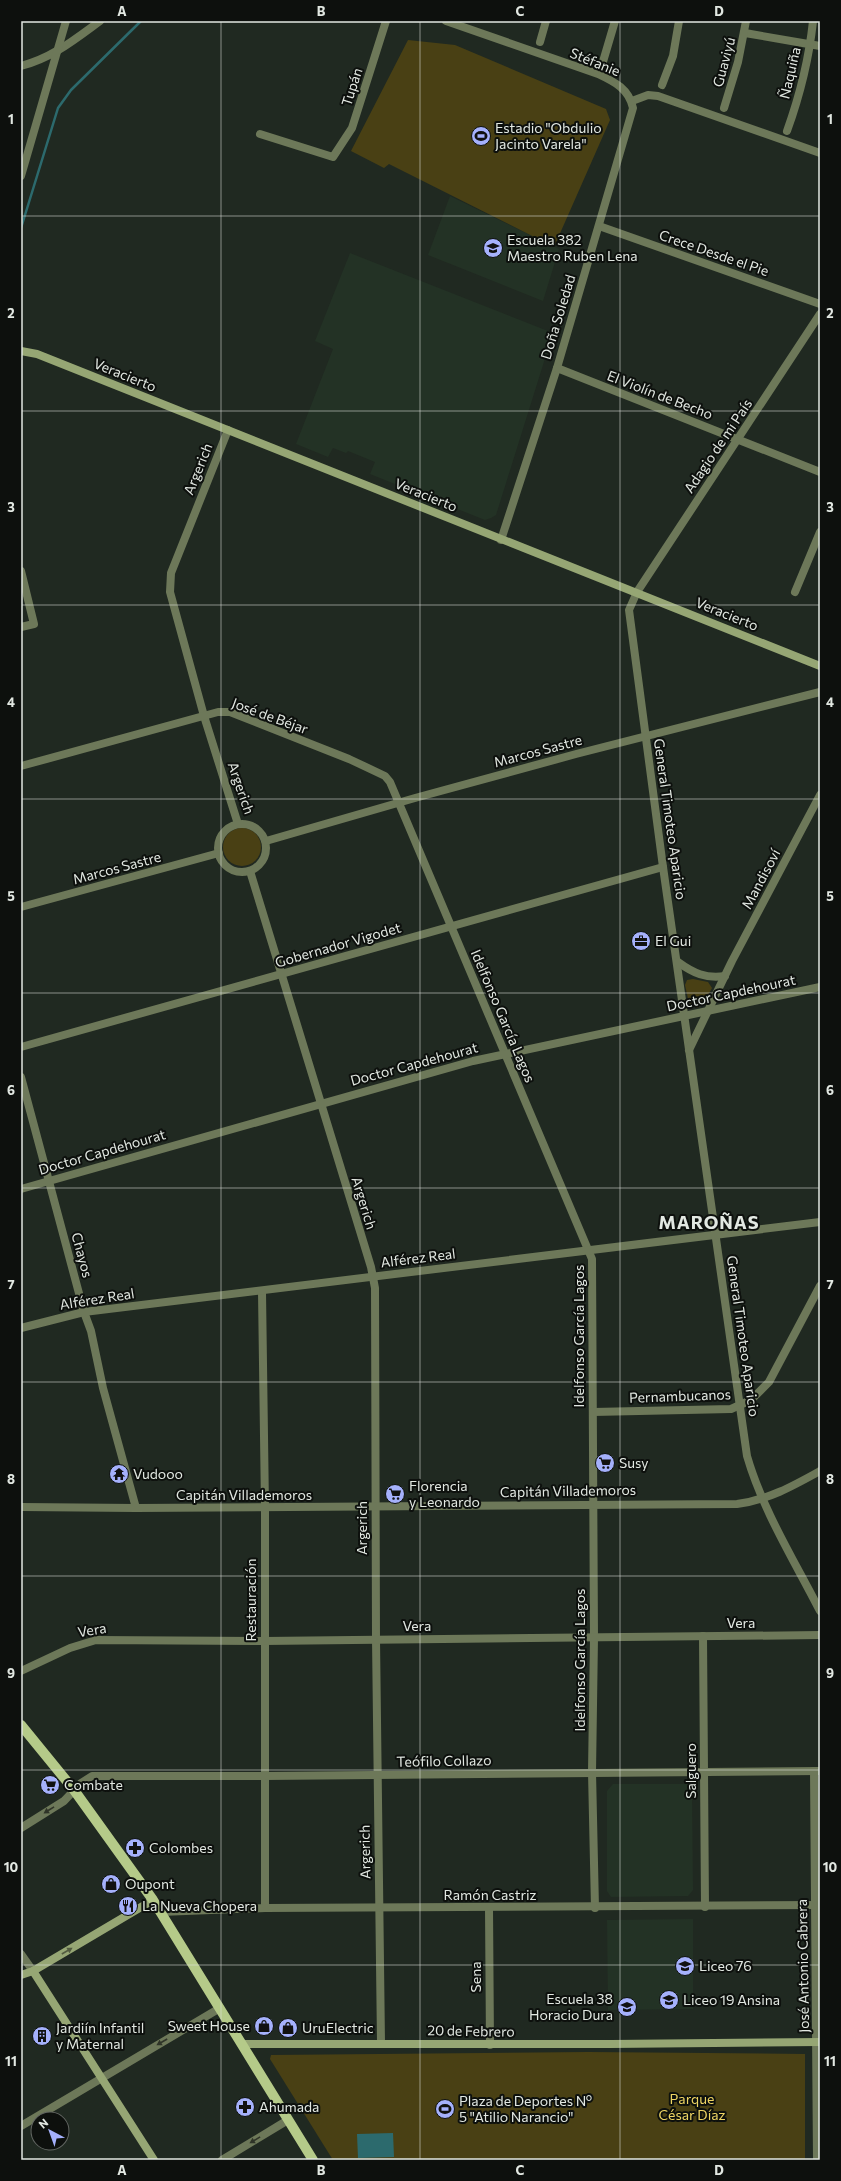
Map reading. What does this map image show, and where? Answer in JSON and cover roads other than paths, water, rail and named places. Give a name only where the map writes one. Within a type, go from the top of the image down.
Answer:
[{"type":"main road","points":[[21,1725],[74,1790],[154,1900],[313,2160]]},
{"type":"street","points":[[21,176],[66,21]]},
{"type":"street","points":[[21,66],[46,58],[57,52],[100,21]]},
{"type":"street","name":"Tupán","points":[[260,134],[333,156],[352,128],[386,21]]},
{"type":"street","name":"Stéfanie","points":[[446,21],[598,74],[620,86],[627,92],[632,101]]},
{"type":"street","points":[[540,42],[546,21]]},
{"type":"street","points":[[602,65],[615,21]]},
{"type":"street","points":[[662,85],[673,56],[679,21]]},
{"type":"street","name":"Guaviyú","points":[[724,108],[745,33],[746,21]]},
{"type":"street","name":"Ñaquiña","points":[[786,130],[798,101],[810,44],[813,21]]},
{"type":"street","points":[[745,33],[820,46]]},
{"type":"street","points":[[632,101],[648,95],[658,96],[820,153]]},
{"type":"street","name":"Doña Soledad","points":[[501,540],[557,368],[632,116],[632,101]]},
{"type":"street","name":"Crece Desde el Pie","points":[[599,226],[820,304]]},
{"type":"street","name":"Adagio de mi País","points":[[637,592],[820,314]]},
{"type":"street","name":"Veracierto","points":[[21,351],[37,354],[820,666]]},
{"type":"street","name":"El Violín de Becho","points":[[557,368],[820,472]]},
{"type":"street","name":"Argerich","points":[[228,430],[204,488],[170,580],[171,600],[204,716],[238,824],[252,826],[263,835],[266,841]]},
{"type":"street","points":[[795,592],[820,532]]},
{"type":"street","points":[[21,571],[34,624],[21,627]]},
{"type":"street","name":"General Timoteo Aparicio","points":[[637,592],[629,610],[629,618],[747,1456],[762,1499],[820,1611]]},
{"type":"street","name":"Marcos Sastre","points":[[266,841],[645,736],[819,691]]},
{"type":"street","name":"José de Béjar","points":[[21,766],[218,712],[230,712],[349,759],[385,776],[390,782],[398,804]]},
{"type":"street","name":"Mandisoví","points":[[709,1010],[725,976],[820,795]]},
{"type":"street","name":"Idelfonso García Lagos","points":[[398,804],[592,1259],[594,1638],[592,1772],[595,1908]]},
{"type":"street","points":[[238,824],[225,832],[221,838],[219,853],[227,866],[242,872],[250,871],[256,867],[265,856],[266,841]]},
{"type":"street","name":"Marcos Sastre","points":[[21,907],[219,853]]},
{"type":"street","name":"Gobernador Vigodet","points":[[21,1047],[281,976],[451,926],[663,867]]},
{"type":"street","name":"Argerich","points":[[250,871],[319,1104],[373,1276],[375,1296],[375,1507],[380,2043]]},
{"type":"street","points":[[678,962],[700,976],[712,978],[725,976]]},
{"type":"street","name":"Doctor Capdehourat","points":[[21,1189],[319,1104],[504,1054],[820,987]]},
{"type":"street","points":[[690,1050],[709,1010]]},
{"type":"street","name":"Chayos","points":[[21,1077],[84,1312],[91,1331],[103,1388],[136,1508]]},
{"type":"street","name":"Alférez Real","points":[[21,1328],[84,1312],[262,1292],[373,1276],[820,1222]]},
{"type":"street","name":"Pernambucanos","points":[[593,1412],[724,1410],[739,1406],[756,1397],[769,1382],[820,1286]]},
{"type":"street","name":"Restauración","points":[[262,1292],[265,1508],[265,1908]]},
{"type":"street","name":"Capitán Villademoros","points":[[21,1507],[265,1508],[593,1503],[737,1504],[762,1499],[788,1488],[820,1471]]},
{"type":"street","name":"Vera","points":[[21,1671],[75,1646],[96,1640],[264,1641],[820,1635]]},
{"type":"street","name":"Salguero","points":[[703,1636],[706,1907]]},
{"type":"street","name":"Teófilo Collazo","points":[[21,1828],[64,1801],[87,1778],[92,1776],[817,1771]]},
{"type":"street","name":"José Antonio Cabrera","points":[[817,1771],[817,2160]]},
{"type":"street","points":[[21,1975],[33,1971],[154,1900]]},
{"type":"street","name":"Ramón Castriz","points":[[160,1912],[265,1908],[595,1908],[817,1905]]},
{"type":"street","name":"Sena","points":[[489,1908],[490,2045]]},
{"type":"street","points":[[21,1954],[154,2160]]},
{"type":"street","points":[[21,2126],[220,2008]]},
{"type":"street","name":"20 de Febrero","points":[[243,2044],[380,2043],[490,2045],[818,2042]]},
{"type":"street","points":[[222,2160],[288,2120]]},
{"type":"water","points":[[393,2133],[394,2157],[358,2158],[357,2134]]},
{"type":"waterway","points":[[21,228],[58,108],[71,90],[141,21]]},
{"type":"place","name":"Estadio \"Obdulio Jacinto Varela\"","points":[[481,136]]},
{"type":"place","name":"Escuela 382 Maestro Ruben Lena","points":[[493,248]]},
{"type":"place","name":"El Gui","points":[[641,941]]},
{"type":"place","name":"Susy","points":[[605,1463]]},
{"type":"place","name":"Vudooo","points":[[119,1474]]},
{"type":"place","name":"Florencia y Leonardo","points":[[395,1494]]},
{"type":"place","name":"Combate","points":[[50,1785]]},
{"type":"place","name":"Colombes","points":[[135,1848]]},
{"type":"place","name":"Oupont","points":[[111,1884]]},
{"type":"place","name":"La Nueva Chopera","points":[[128,1906]]},
{"type":"place","name":"Liceo 76","points":[[685,1966]]},
{"type":"place","name":"Liceo 19 Ansina","points":[[669,2000]]},
{"type":"place","name":"Escuela 38 Horacio Dura","points":[[627,2007]]},
{"type":"place","name":"Sweet House","points":[[264,2026]]},
{"type":"place","name":"UruElectric","points":[[288,2028]]},
{"type":"place","name":"Jardiín Infantil y Maternal","points":[[42,2036]]},
{"type":"place","name":"Ahumada","points":[[245,2107]]},
{"type":"place","name":"Plaza de Deportes Nº 5 \"Atilio Narancio\"","points":[[445,2109]]},
{"type":"district","name":"MAROÑAS","points":[[709,1223]]},
{"type":"park label","name":"Parque César Díaz","points":[[692,2108]]}]
